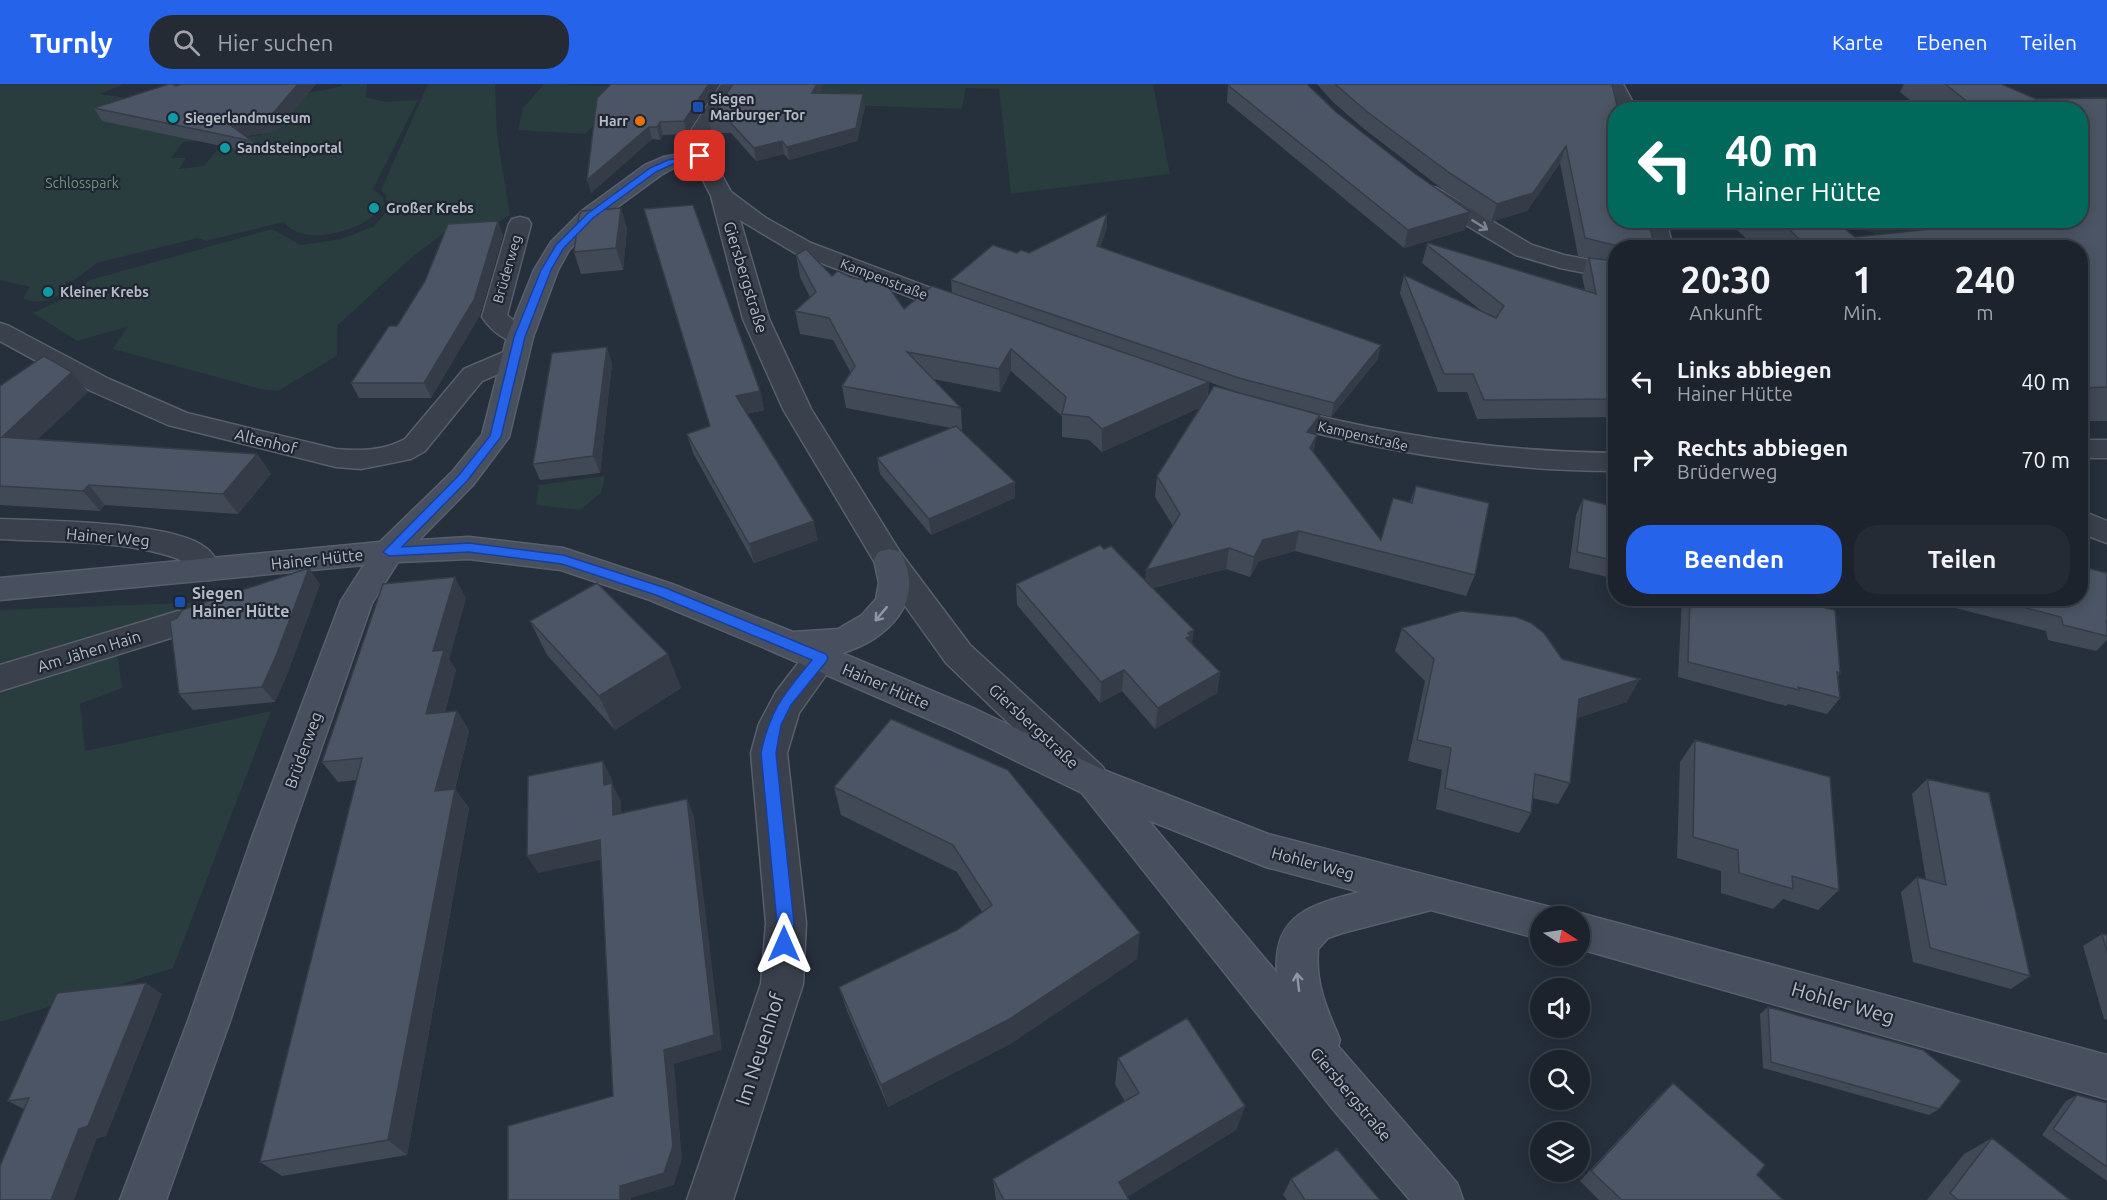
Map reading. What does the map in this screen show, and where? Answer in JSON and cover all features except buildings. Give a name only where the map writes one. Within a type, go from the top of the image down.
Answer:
[{"type":"street","points":[[722,196],[697,148],[700,132],[731,84]]},
{"type":"street","points":[[1613,84],[1623,102]]},
{"type":"street","name":"Brüderweg","points":[[143,1200],[209,1021],[273,832],[357,601],[389,552],[463,478],[495,437],[517,347],[546,270],[559,247],[590,216],[653,170],[671,161],[700,156]]},
{"type":"street","points":[[1416,183],[1435,197],[1524,250],[1560,261],[1608,270]]},
{"type":"street","name":"Kampenstraße","points":[[722,196],[758,223],[803,248],[991,319]]},
{"type":"street","name":"Giersbergstraße","points":[[722,196],[756,319],[792,399],[889,560],[958,654],[1093,782],[1348,1092],[1440,1200]]},
{"type":"street","name":"Brüderweg","points":[[517,347],[494,317],[520,224]]},
{"type":"street","name":"Altenhof","points":[[0,331],[100,385],[178,419],[336,458],[361,460],[401,453],[415,445],[473,375],[517,347]]},
{"type":"street","name":"Kampenstraße","points":[[1249,406],[1352,434],[1419,448],[1558,463],[1608,462]]},
{"type":"street","points":[[2088,449],[2107,448]]},
{"type":"street","points":[[2088,524],[2107,533]]},
{"type":"street","name":"Hainer Weg","points":[[0,529],[109,536],[168,543],[194,554],[207,570]]},
{"type":"street","name":"Hainer Hütte","points":[[0,589],[389,552],[469,548],[563,559],[661,592],[779,639],[963,719],[1093,782]]},
{"type":"street","points":[[779,639],[812,646],[843,641],[869,628],[887,606],[895,582],[889,560]]},
{"type":"street","name":"Am Jähen Hain","points":[[0,678],[178,623]]},
{"type":"street","name":"Im Neuenhof","points":[[710,1200],[782,984],[786,923],[769,753],[774,725],[786,702],[821,658]]},
{"type":"street","name":"Hohler Weg","points":[[1093,782],[1285,857],[1530,918]]},
{"type":"street","points":[[1348,1092],[1311,1027],[1298,989],[1296,962],[1302,940],[1313,925],[1352,911],[1432,893]]},
{"type":"street","name":"Hohler Weg","points":[[1590,934],[2107,1077]]},
{"type":"green space","name":"Schlosspark","points":[[0,84],[124,84],[100,94],[133,99],[196,138],[194,141],[183,142],[171,158],[186,158],[179,169],[204,166],[226,139],[260,135],[308,93],[342,86],[342,84],[367,84],[366,97],[385,102],[418,100],[373,189],[383,197],[384,204],[365,222],[336,233],[320,235],[293,230],[284,222],[206,241],[198,238],[97,263],[75,280],[66,282],[66,289],[57,296],[46,301],[34,302],[23,298],[30,287],[0,280]]},
{"type":"green space","points":[[428,84],[495,84],[497,136],[510,215],[481,233],[444,233],[412,257],[337,326],[337,356],[278,391],[264,390],[113,349],[127,327],[77,341],[33,313],[65,298],[90,280],[272,229],[301,245],[341,239],[373,227],[388,210],[386,196],[381,190]]},
{"type":"green space","points":[[544,84],[633,87],[585,134],[518,130],[523,108]]},
{"type":"green space","points":[[822,84],[1153,84],[1170,174],[1011,194],[999,89],[966,88],[962,109],[815,104],[822,90]]},
{"type":"green space","points":[[1858,228],[1971,228],[1876,234]]},
{"type":"green space","points":[[605,476],[601,493],[580,510],[536,505],[539,485]]},
{"type":"green space","points":[[210,602],[117,653],[122,688],[80,704],[85,751],[271,711],[173,968],[0,1022],[0,610]]},
{"type":"place","name":"Siegen Marburger Tor","points":[[698,107]]},
{"type":"place","name":"Siegerlandmuseum","points":[[173,118]]},
{"type":"place","name":"Harr","points":[[640,121]]},
{"type":"place","name":"Sandsteinportal","points":[[225,148]]},
{"type":"place","name":"Großer Krebs","points":[[374,208]]},
{"type":"place","name":"Kleiner Krebs","points":[[48,292]]},
{"type":"place","name":"Siegen Hainer Hütte","points":[[180,602]]},
{"type":"route","points":[[700,156],[671,161],[653,170],[590,216],[559,247],[546,270],[519,337],[495,437],[463,478],[389,552],[469,548],[563,559],[661,592],[821,658],[786,702],[774,725],[769,753],[786,923],[784,944]]}]
